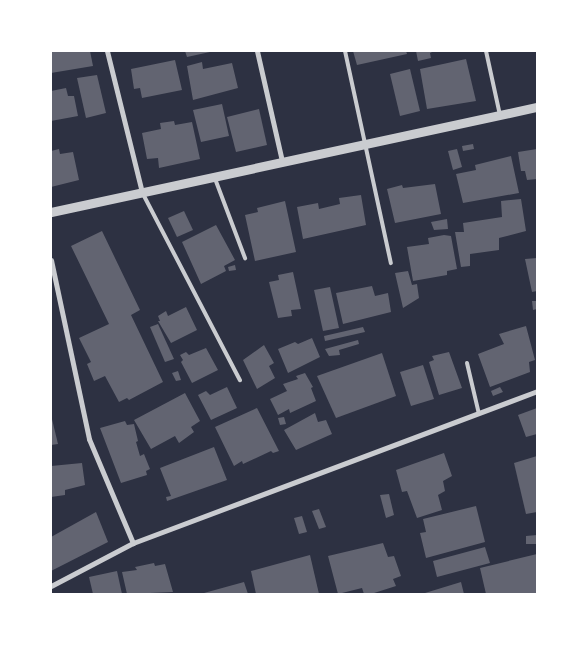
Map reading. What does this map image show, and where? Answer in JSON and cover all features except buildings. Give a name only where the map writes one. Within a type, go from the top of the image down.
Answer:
[{"type":"street","points":[[107,51],[142,192]]},
{"type":"street","points":[[257,51],[282,161]]},
{"type":"street","points":[[51,212],[537,107]]},
{"type":"street","points":[[51,260],[89,439],[132,543]]},
{"type":"street","points":[[51,586],[132,543],[537,391]]},
{"type":"lane","points":[[345,51],[391,263]]},
{"type":"lane","points":[[486,51],[500,114]]},
{"type":"lane","points":[[214,176],[245,258]]},
{"type":"lane","points":[[142,192],[240,380]]},
{"type":"lane","points":[[467,363],[479,414]]}]
